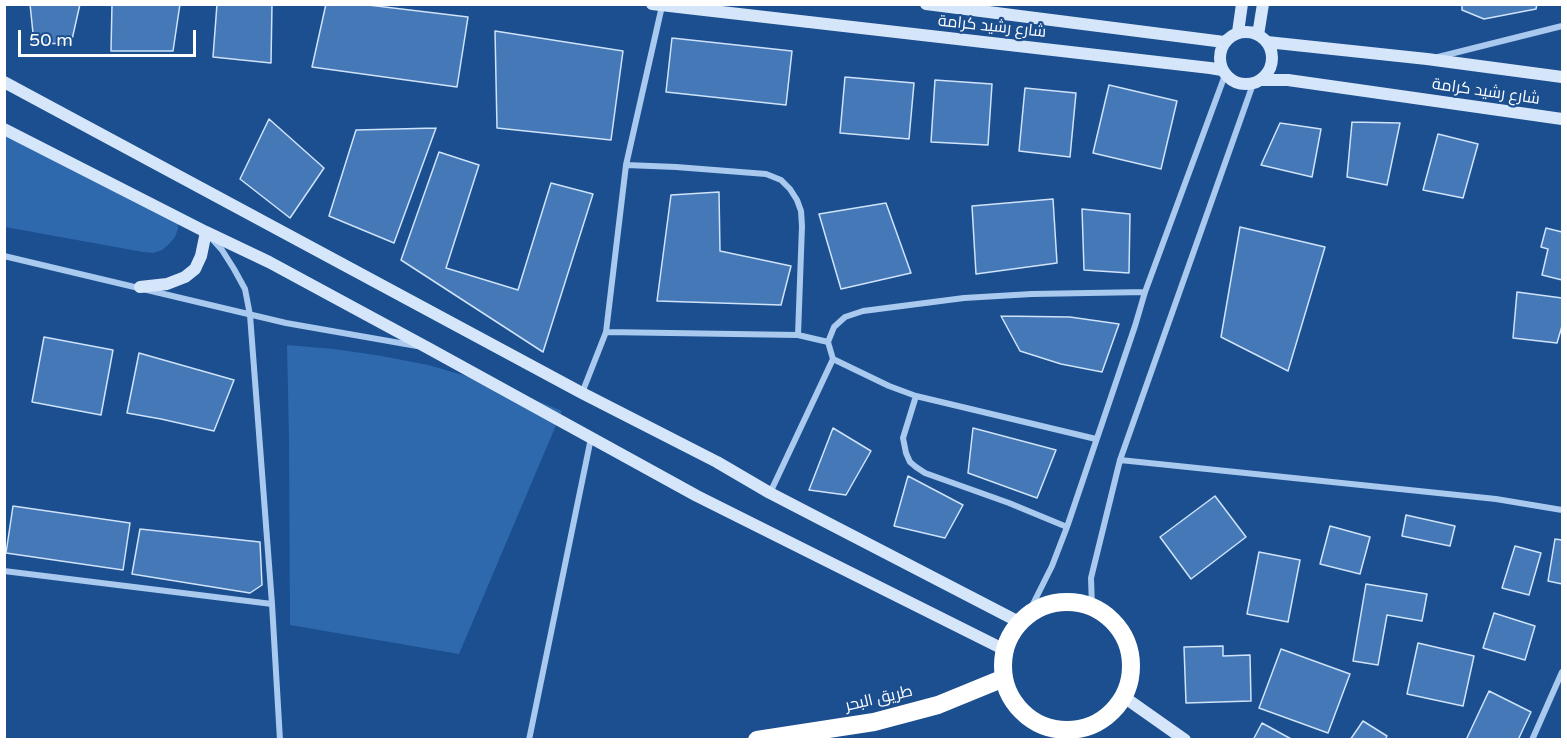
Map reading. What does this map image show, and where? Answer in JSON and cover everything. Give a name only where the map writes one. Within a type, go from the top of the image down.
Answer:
[{"type":"highway","points":[[1070,602],[1092,607],[1110,618],[1124,635],[1131,655],[1131,677],[1124,697],[1113,711],[1084,734],[1041,725],[1024,714],[1011,698],[1004,678],[1005,650],[1011,636],[1024,619],[1047,606],[1070,602]]},
{"type":"highway","name":"طريق البحر","points":[[758,740],[874,722],[938,705],[1004,678]]},
{"type":"street","name":"شارع رشيد كرامة","points":[[926,4],[1224,42]]},
{"type":"street","points":[[1238,32],[1242,4]]},
{"type":"street","points":[[1262,38],[1263,4]]},
{"type":"street","name":"شارع رشيد كرامة","points":[[657,5],[1210,68],[1223,73]]},
{"type":"street","points":[[582,393],[606,332],[626,165],[657,5]]},
{"type":"street","points":[[1427,59],[1563,26]]},
{"type":"street","points":[[1092,607],[1090,578],[1120,460],[1257,82],[1268,72],[1272,62],[1271,51],[1262,38],[1252,32],[1238,32],[1224,42],[1220,51],[1219,61],[1223,73],[1233,82],[1243,84],[1257,82]]},
{"type":"street","name":"شارع رشيد كرامة","points":[[1262,38],[1563,77]]},
{"type":"street","points":[[4,82],[582,393],[717,462],[770,493],[1024,619],[1052,566],[1067,527],[1145,292],[1223,73]]},
{"type":"street","name":"شارع رشيد كرامة","points":[[1257,82],[1300,82],[1563,119]]},
{"type":"street","points":[[4,129],[269,262],[697,496],[1005,650]]},
{"type":"street","points":[[626,165],[766,174],[781,180],[797,200],[801,212],[802,259],[798,335]]},
{"type":"street","points":[[140,287],[166,284],[185,277],[195,269],[201,256],[206,232]]},
{"type":"street","points":[[206,232],[222,250],[245,289],[250,315],[280,740]]},
{"type":"street","points":[[4,261],[5,256],[250,315],[321,330],[428,348]]},
{"type":"street","points":[[770,493],[833,359],[828,342],[834,327],[845,317],[863,312],[964,298],[1145,292]]},
{"type":"street","points":[[606,332],[798,335],[828,342]]},
{"type":"street","points":[[833,359],[889,386],[916,396],[1096,439]]},
{"type":"street","points":[[916,396],[903,438],[910,462],[925,473],[1067,527]]},
{"type":"street","points":[[529,740],[591,438]]},
{"type":"street","points":[[1120,460],[1496,499],[1563,510]]},
{"type":"street","points":[[4,571],[272,604]]},
{"type":"street","points":[[1532,740],[1563,672]]},
{"type":"street","points":[[1124,697],[1185,740]]},
{"type":"shaded area","points":[[4,128],[178,221],[175,237],[162,250],[153,253],[5,227]]},
{"type":"shaded area","points":[[287,345],[334,349],[428,365],[518,393],[562,411],[459,654],[290,625]]},
{"type":"building","points":[[30,4],[80,4],[71,44],[34,43]]},
{"type":"building","points":[[112,4],[180,4],[173,51],[111,51]]},
{"type":"building","points":[[217,4],[272,4],[271,63],[213,57]]},
{"type":"building","points":[[326,4],[360,4],[468,17],[457,87],[312,67]]},
{"type":"building","points":[[1462,4],[1537,4],[1536,9],[1484,19],[1462,10]]},
{"type":"building","points":[[495,31],[623,51],[611,140],[497,128]]},
{"type":"building","points":[[672,38],[792,51],[786,105],[666,92]]},
{"type":"building","points":[[845,77],[914,83],[909,139],[840,133]]},
{"type":"building","points":[[935,80],[992,84],[988,145],[931,142]]},
{"type":"building","points":[[1109,85],[1177,101],[1161,169],[1093,153]]},
{"type":"building","points":[[1025,88],[1076,93],[1070,157],[1019,151]]},
{"type":"building","points":[[269,119],[324,168],[290,218],[240,179]]},
{"type":"building","points":[[1352,122],[1400,123],[1387,185],[1347,177]]},
{"type":"building","points":[[1280,123],[1321,129],[1312,177],[1261,165]]},
{"type":"building","points":[[436,128],[394,243],[329,216],[356,130]]},
{"type":"building","points":[[1438,134],[1478,144],[1463,198],[1423,190]]},
{"type":"building","points":[[439,152],[479,165],[446,268],[518,290],[551,183],[593,194],[543,352],[401,260]]},
{"type":"building","points":[[719,192],[720,251],[791,266],[781,305],[657,301],[671,195]]},
{"type":"building","points":[[1053,199],[1057,263],[976,274],[972,206]]},
{"type":"building","points":[[886,203],[911,273],[841,289],[819,214]]},
{"type":"building","points":[[1082,209],[1130,214],[1129,273],[1084,270]]},
{"type":"building","points":[[1240,227],[1325,247],[1288,371],[1221,337]]},
{"type":"building","points":[[1546,228],[1562,232],[1562,280],[1542,275],[1548,249],[1541,247]]},
{"type":"building","points":[[1517,292],[1562,298],[1562,326],[1557,343],[1513,338]]},
{"type":"building","points":[[1001,316],[1070,317],[1119,324],[1102,372],[1061,364],[1020,351]]},
{"type":"building","points":[[44,337],[113,350],[101,415],[32,402]]},
{"type":"building","points":[[139,353],[234,380],[214,431],[127,413]]},
{"type":"building","points":[[833,428],[871,451],[846,495],[809,490]]},
{"type":"building","points":[[973,428],[1056,450],[1037,498],[968,473]]},
{"type":"building","points":[[908,476],[963,505],[945,538],[894,526]]},
{"type":"building","points":[[1215,496],[1246,537],[1191,579],[1160,537]]},
{"type":"building","points":[[13,506],[130,523],[123,570],[6,553]]},
{"type":"building","points":[[1406,515],[1455,526],[1450,546],[1402,536]]},
{"type":"building","points":[[1330,526],[1370,537],[1360,574],[1320,564]]},
{"type":"building","points":[[140,529],[260,542],[262,585],[250,593],[132,574]]},
{"type":"building","points":[[1555,539],[1562,540],[1562,584],[1548,581]]},
{"type":"building","points":[[1515,546],[1541,553],[1529,595],[1502,588]]},
{"type":"building","points":[[1259,552],[1300,560],[1288,622],[1247,614]]},
{"type":"building","points":[[1366,584],[1427,594],[1422,621],[1387,615],[1378,665],[1353,661]]},
{"type":"building","points":[[1494,613],[1535,626],[1525,660],[1483,648]]},
{"type":"building","points":[[1418,643],[1474,656],[1463,706],[1407,694]]},
{"type":"building","points":[[1223,646],[1223,656],[1250,655],[1251,701],[1186,703],[1184,647]]},
{"type":"building","points":[[1281,649],[1350,674],[1328,733],[1259,708]]},
{"type":"building","points":[[1489,691],[1531,712],[1518,740],[1466,740]]},
{"type":"building","points":[[1363,721],[1387,736],[1385,740],[1350,740]]},
{"type":"building","points":[[1262,723],[1293,740],[1253,740]]}]
